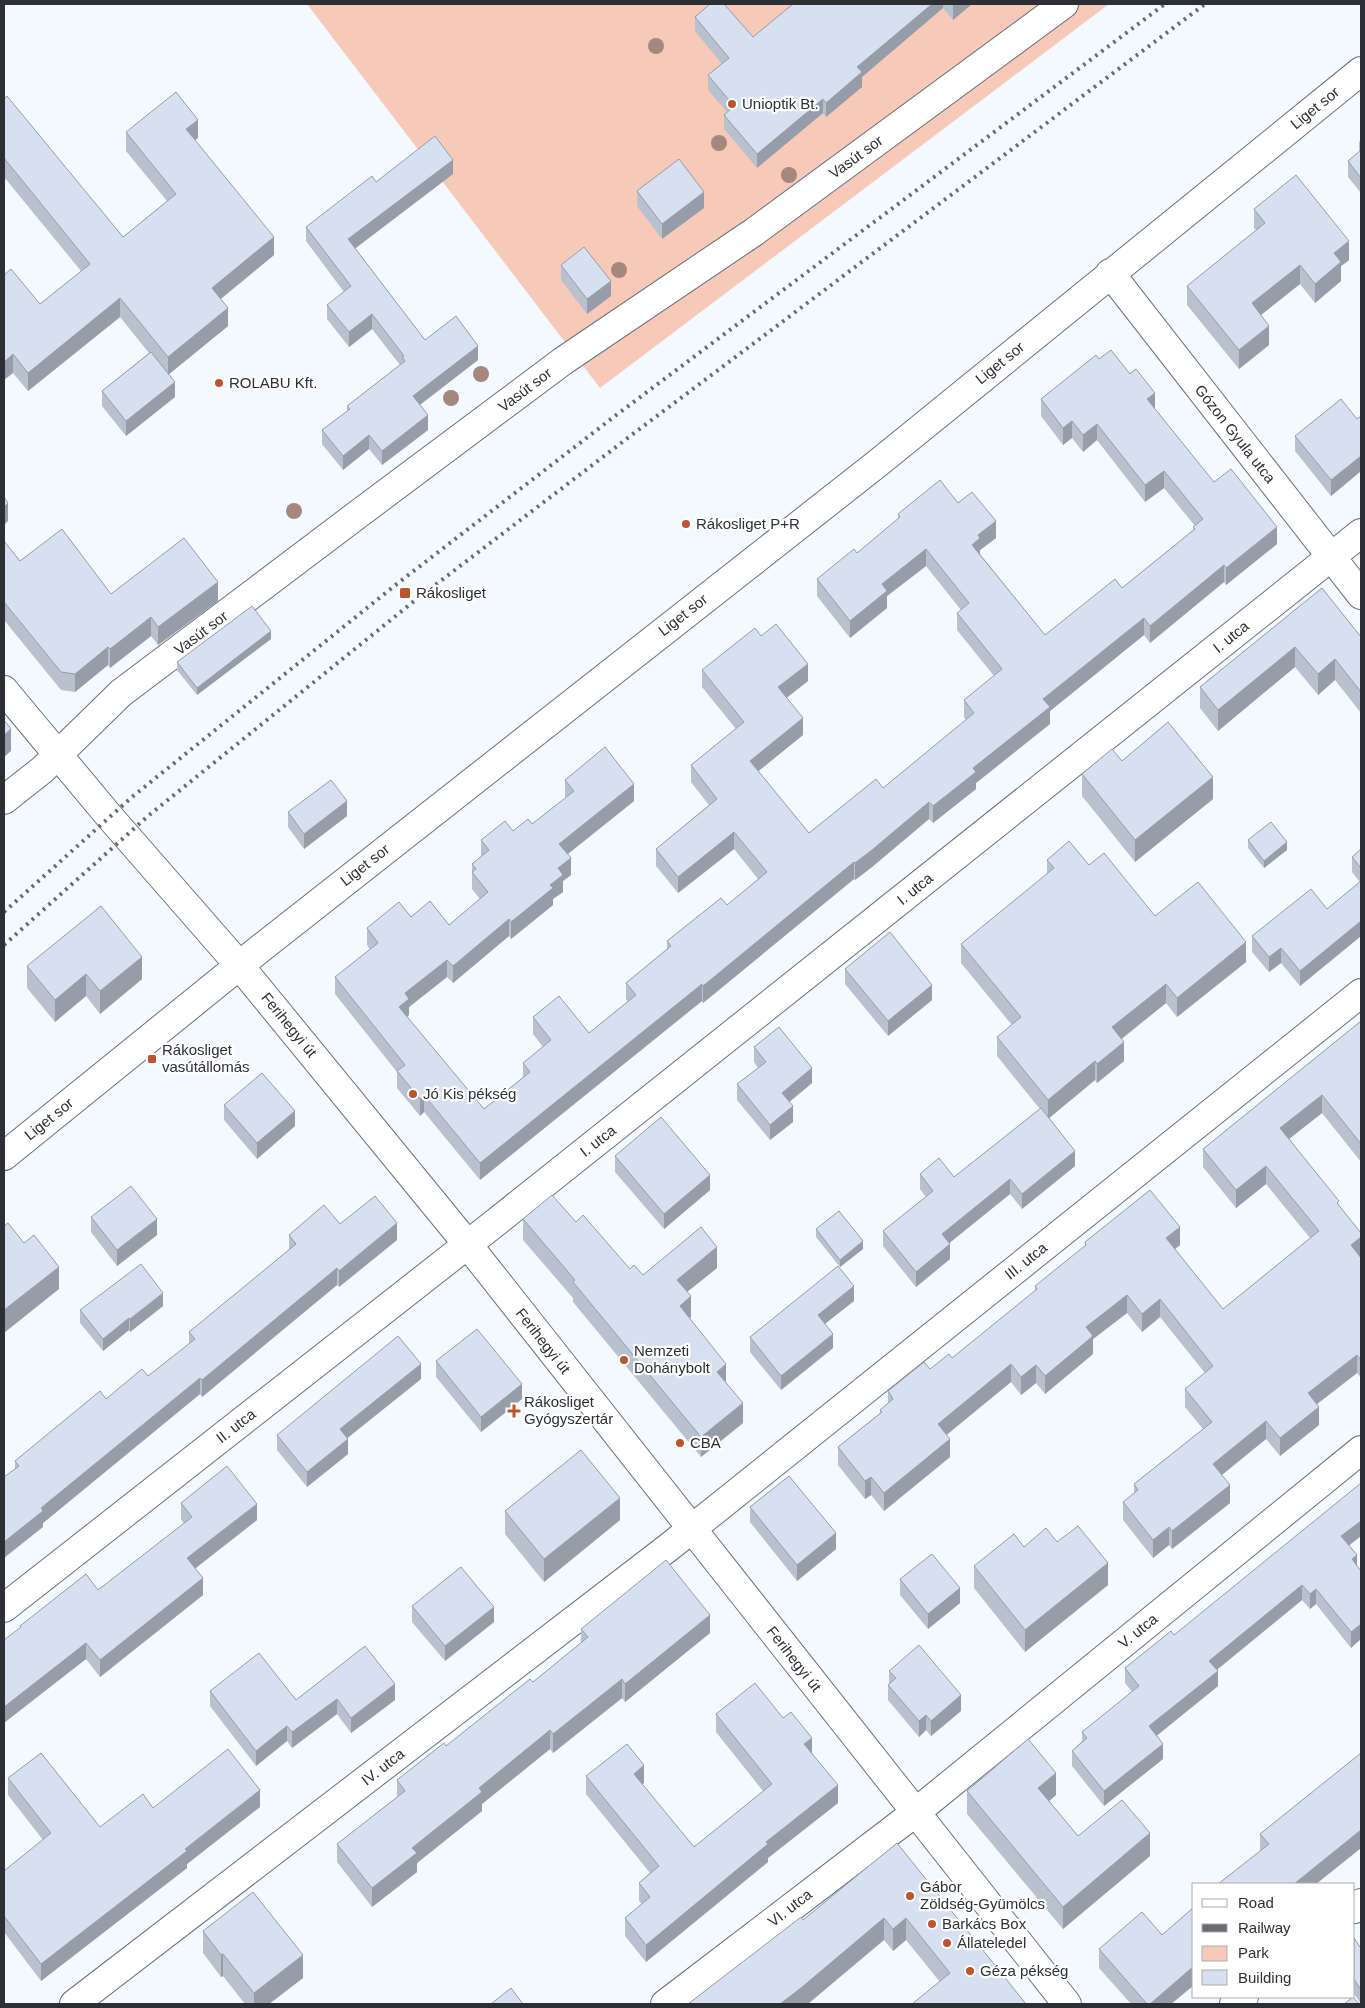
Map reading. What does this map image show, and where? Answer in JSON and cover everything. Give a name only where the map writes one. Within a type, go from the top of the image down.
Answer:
[{"type":"street","name":"Vasút sor","points":[[4,800],[42,770],[121,693],[357,514],[563,361],[747,237],[1064,4]]},
{"type":"street","name":"Liget sor","points":[[4,1156],[240,964],[878,463],[1361,71]]},
{"type":"street","name":"Gózon Gyula utca","points":[[1110,273],[1361,595]]},
{"type":"street","name":"I. utca","points":[[468,1245],[1361,533]]},
{"type":"street","name":"Ferihegyi út","points":[[4,690],[57,755],[240,964],[468,1245],[1067,2004]]},
{"type":"street","name":"III. utca","points":[[691,1529],[1361,993]]},
{"type":"street","name":"II. utca","points":[[4,1608],[468,1245]]},
{"type":"street","name":"V. utca","points":[[916,1812],[1361,1450]]},
{"type":"street","name":"IV. utca","points":[[74,2004],[691,1529]]},
{"type":"street","name":"VI. utca","points":[[665,2004],[916,1812]]},
{"type":"green space","points":[[307,4],[1109,4],[600,388]]},
{"type":"building","points":[[710,4],[724,4],[753,37],[793,4],[932,4],[857,67],[862,72],[826,103],[823,99],[757,154],[724,115],[734,106],[708,75],[729,58],[695,17]]},
{"type":"building","points":[[176,92],[198,120],[186,129],[274,237],[212,288],[228,308],[168,357],[120,298],[28,373],[13,354],[4,362],[4,275],[11,269],[40,304],[90,264],[4,158],[4,99],[7,96],[123,237],[176,194],[126,132]]},
{"type":"building","points":[[435,136],[453,160],[348,239],[425,340],[456,316],[478,346],[413,396],[428,415],[382,451],[369,435],[343,456],[322,430],[350,409],[347,406],[405,361],[402,357],[404,356],[372,314],[349,332],[327,305],[351,286],[306,227],[372,176],[376,182]]},
{"type":"building","points":[[1361,150],[1361,178],[1348,161]]},
{"type":"building","points":[[679,159],[704,192],[662,224],[637,191]]},
{"type":"building","points":[[1296,175],[1349,241],[1334,253],[1341,262],[1315,284],[1300,265],[1252,303],[1269,326],[1239,350],[1187,286],[1265,223],[1254,209]]},
{"type":"building","points":[[584,247],[611,281],[587,299],[561,265]]},
{"type":"building","points":[[1111,350],[1130,374],[1136,369],[1155,393],[1147,399],[1214,482],[1231,469],[1277,527],[1226,568],[1224,565],[1150,626],[1144,618],[1043,699],[1050,707],[973,768],[976,772],[933,806],[929,802],[703,986],[702,984],[480,1163],[424,1095],[420,1099],[397,1071],[405,1065],[335,977],[378,943],[367,928],[399,902],[411,917],[430,901],[449,925],[488,892],[472,872],[476,869],[472,864],[489,850],[481,840],[505,821],[513,831],[528,819],[532,824],[574,791],[565,780],[605,747],[634,784],[559,844],[571,858],[558,868],[563,875],[550,885],[553,888],[511,922],[509,919],[453,966],[447,960],[405,993],[409,999],[399,1007],[484,1109],[530,1072],[523,1063],[551,1040],[533,1017],[559,996],[589,1033],[636,995],[626,983],[671,946],[667,941],[721,898],[727,905],[767,872],[734,832],[678,877],[656,849],[717,799],[691,765],[744,722],[702,670],[755,628],[761,636],[776,624],[808,664],[778,687],[803,718],[750,761],[809,833],[876,779],[883,788],[974,713],[964,700],[1002,669],[957,613],[969,603],[926,549],[882,584],[887,591],[850,621],[817,579],[854,549],[857,553],[900,517],[898,514],[940,480],[958,503],[972,492],[996,521],[978,535],[980,538],[972,545],[1045,635],[1115,579],[1122,588],[1195,529],[1193,527],[1203,519],[1164,471],[1145,485],[1097,424],[1083,435],[1072,421],[1063,428],[1041,399],[1096,355],[1099,359]]},
{"type":"building","points":[[151,352],[175,382],[126,421],[102,391]]},
{"type":"building","points":[[1341,399],[1357,419],[1361,416],[1361,456],[1331,480],[1295,436]]},
{"type":"building","points":[[4,497],[8,503],[4,507]]},
{"type":"building","points":[[62,529],[111,594],[184,538],[218,582],[158,627],[151,617],[110,649],[108,647],[75,674],[61,672],[4,602],[4,541],[20,561]]},
{"type":"building","points":[[1322,588],[1361,637],[1361,692],[1335,659],[1318,674],[1295,647],[1218,710],[1200,687]]},
{"type":"building","points":[[252,606],[271,631],[197,688],[177,662]]},
{"type":"building","points":[[4,720],[11,729],[4,735]]},
{"type":"building","points":[[1168,722],[1213,777],[1135,840],[1082,774],[1112,749],[1122,761]]},
{"type":"building","points":[[331,780],[347,801],[304,834],[288,812]]},
{"type":"building","points":[[1271,822],[1287,842],[1264,861],[1248,840]]},
{"type":"building","points":[[1069,841],[1089,865],[1104,853],[1155,916],[1198,882],[1246,942],[1177,998],[1166,984],[1112,1027],[1124,1042],[1097,1064],[1095,1061],[1048,1100],[997,1037],[1021,1017],[961,944],[1054,868],[1047,860]]},
{"type":"building","points":[[1361,849],[1361,868],[1352,857]]},
{"type":"building","points":[[1361,881],[1361,921],[1300,971],[1281,948],[1269,957],[1252,936],[1311,889],[1327,909]]},
{"type":"building","points":[[101,906],[142,957],[100,991],[86,974],[55,1000],[27,966]]},
{"type":"building","points":[[890,932],[932,985],[888,1021],[845,969]]},
{"type":"building","points":[[1361,1021],[1361,1144],[1322,1095],[1280,1128],[1339,1201],[1337,1203],[1361,1233],[1361,1237],[1351,1245],[1361,1258],[1361,1360],[1357,1355],[1308,1393],[1319,1407],[1280,1438],[1266,1421],[1213,1464],[1230,1485],[1172,1531],[1169,1527],[1153,1540],[1123,1502],[1138,1490],[1134,1484],[1212,1422],[1185,1389],[1213,1366],[1160,1299],[1142,1314],[1127,1295],[1086,1327],[1093,1336],[1045,1376],[1036,1365],[1021,1377],[1011,1364],[938,1424],[950,1439],[884,1493],[871,1477],[865,1481],[838,1447],[882,1412],[880,1410],[893,1399],[888,1391],[924,1362],[930,1369],[949,1354],[952,1358],[1037,1289],[1035,1286],[1086,1245],[1085,1242],[1150,1190],[1180,1227],[1166,1238],[1223,1309],[1319,1231],[1266,1166],[1236,1190],[1203,1149]]},
{"type":"building","points":[[779,1027],[812,1068],[782,1093],[793,1106],[770,1125],[737,1084],[766,1062],[754,1047]]},
{"type":"building","points":[[262,1073],[295,1111],[257,1143],[224,1105]]},
{"type":"building","points":[[1041,1108],[1075,1151],[1022,1194],[1010,1179],[942,1234],[950,1244],[916,1272],[883,1231],[933,1191],[920,1174],[939,1158],[954,1177]]},
{"type":"building","points":[[661,1117],[710,1175],[664,1214],[615,1156]]},
{"type":"building","points":[[131,1186],[157,1219],[117,1250],[91,1217]]},
{"type":"building","points":[[552,1195],[576,1222],[583,1215],[630,1269],[634,1265],[643,1275],[701,1227],[717,1247],[677,1280],[691,1296],[680,1306],[726,1364],[717,1372],[743,1403],[701,1437],[573,1282],[575,1280],[523,1219]]},
{"type":"building","points":[[375,1196],[397,1223],[339,1271],[337,1268],[202,1380],[200,1378],[41,1508],[43,1511],[4,1542],[4,1477],[19,1466],[15,1461],[100,1391],[106,1399],[142,1369],[148,1376],[195,1339],[189,1332],[296,1244],[289,1235],[324,1205],[340,1224]]},
{"type":"building","points":[[839,1211],[863,1241],[840,1260],[816,1229]]},
{"type":"building","points":[[8,1223],[24,1243],[34,1235],[59,1267],[4,1310],[4,1226]]},
{"type":"building","points":[[141,1264],[163,1293],[103,1339],[80,1310]]},
{"type":"building","points":[[838,1266],[854,1286],[818,1315],[833,1334],[781,1376],[750,1337]]},
{"type":"building","points":[[477,1329],[522,1384],[481,1417],[436,1361]]},
{"type":"building","points":[[398,1336],[421,1364],[340,1429],[348,1439],[307,1472],[277,1435]]},
{"type":"building","points":[[581,1450],[620,1498],[544,1559],[505,1511]]},
{"type":"building","points":[[227,1466],[257,1504],[187,1558],[203,1578],[100,1660],[86,1643],[4,1707],[4,1640],[86,1574],[98,1590],[192,1517],[181,1503]]},
{"type":"building","points":[[789,1476],[836,1533],[797,1565],[750,1507]]},
{"type":"building","points":[[1361,1483],[1361,1521],[1341,1536],[1357,1555],[1352,1559],[1361,1571],[1361,1624],[1351,1632],[1316,1589],[1310,1594],[1302,1585],[1209,1661],[1218,1671],[1149,1726],[1163,1744],[1104,1791],[1072,1751],[1087,1738],[1082,1732],[1139,1686],[1125,1668],[1171,1631],[1174,1635]]},
{"type":"building","points":[[1078,1526],[1108,1563],[1025,1630],[974,1566],[1014,1534],[1024,1547],[1046,1528],[1057,1542]]},
{"type":"building","points":[[932,1554],[960,1588],[928,1614],[900,1579]]},
{"type":"building","points":[[666,1560],[710,1615],[625,1684],[622,1679],[553,1734],[550,1730],[479,1788],[482,1792],[412,1848],[417,1853],[372,1888],[337,1844],[405,1791],[397,1780],[444,1743],[446,1746],[530,1679],[533,1682],[588,1637],[581,1629]]},
{"type":"building","points":[[461,1567],[494,1607],[445,1646],[412,1606]]},
{"type":"building","points":[[919,1645],[961,1695],[931,1721],[926,1715],[919,1721],[888,1685],[896,1678],[889,1671]]},
{"type":"building","points":[[365,1646],[395,1684],[351,1718],[337,1699],[292,1732],[287,1726],[256,1751],[210,1691],[259,1653],[296,1700]]},
{"type":"building","points":[[755,1683],[783,1718],[791,1712],[812,1738],[804,1744],[838,1785],[766,1842],[768,1844],[646,1945],[625,1918],[650,1897],[639,1883],[659,1866],[586,1776],[627,1744],[644,1765],[634,1774],[694,1847],[772,1784],[716,1714]]},
{"type":"building","points":[[1028,1739],[1056,1773],[1038,1788],[1078,1836],[1122,1800],[1150,1833],[1063,1907],[967,1791]]},
{"type":"building","points":[[228,1749],[260,1790],[185,1849],[187,1851],[41,1964],[4,1916],[4,1871],[51,1833],[8,1778],[41,1753],[100,1827],[143,1794],[153,1808]]},
{"type":"building","points":[[1361,1753],[1361,1830],[1295,1883],[1219,1883],[1269,1844],[1260,1834]]},
{"type":"building","points":[[897,1843],[1026,2004],[912,2004],[950,1973],[906,1918],[893,1929],[884,1918],[780,2004],[688,2004],[801,1917],[803,1920]]},
{"type":"building","points":[[253,1892],[303,1955],[254,1993],[203,1931]]},
{"type":"building","points":[[1192,1909],[1192,1968],[1150,2004],[1147,2004],[1099,1949],[1142,1912],[1162,1935]]},
{"type":"building","points":[[1355,1940],[1361,1946],[1361,1990],[1355,1981]]},
{"type":"building","points":[[511,1988],[523,2004],[491,2004]]},
{"type":"building","points":[[1354,1998],[1359,2004],[1344,2004]]},
{"type":"railway","points":[[4,912],[132,797],[398,583],[615,416],[1165,4]]},
{"type":"railway","points":[[4,945],[148,816],[413,602],[629,437],[1205,4]]},
{"type":"place","name":"Unioptik Bt.","points":[[732,104]]},
{"type":"place","name":"ROLABU Kft.","points":[[219,383]]},
{"type":"place","name":"Rákosliget P+R","points":[[686,524]]},
{"type":"place","name":"Rákosliget","points":[[405,593]]},
{"type":"place","name":"Rákosliget vasútállomás","points":[[152,1059]]},
{"type":"place","name":"Jó Kis pékség","points":[[413,1094]]},
{"type":"place","name":"Nemzeti Dohánybolt","points":[[624,1360]]},
{"type":"place","name":"Rákosliget Gyógyszertár","points":[[514,1411]]},
{"type":"place","name":"CBA","points":[[680,1443]]},
{"type":"place","name":"Gábor Zöldség-Gyümölcs","points":[[910,1896]]},
{"type":"place","name":"Barkács Box","points":[[932,1924]]},
{"type":"place","name":"Állateledel","points":[[947,1943]]},
{"type":"place","name":"Géza pékség","points":[[970,1971]]}]
